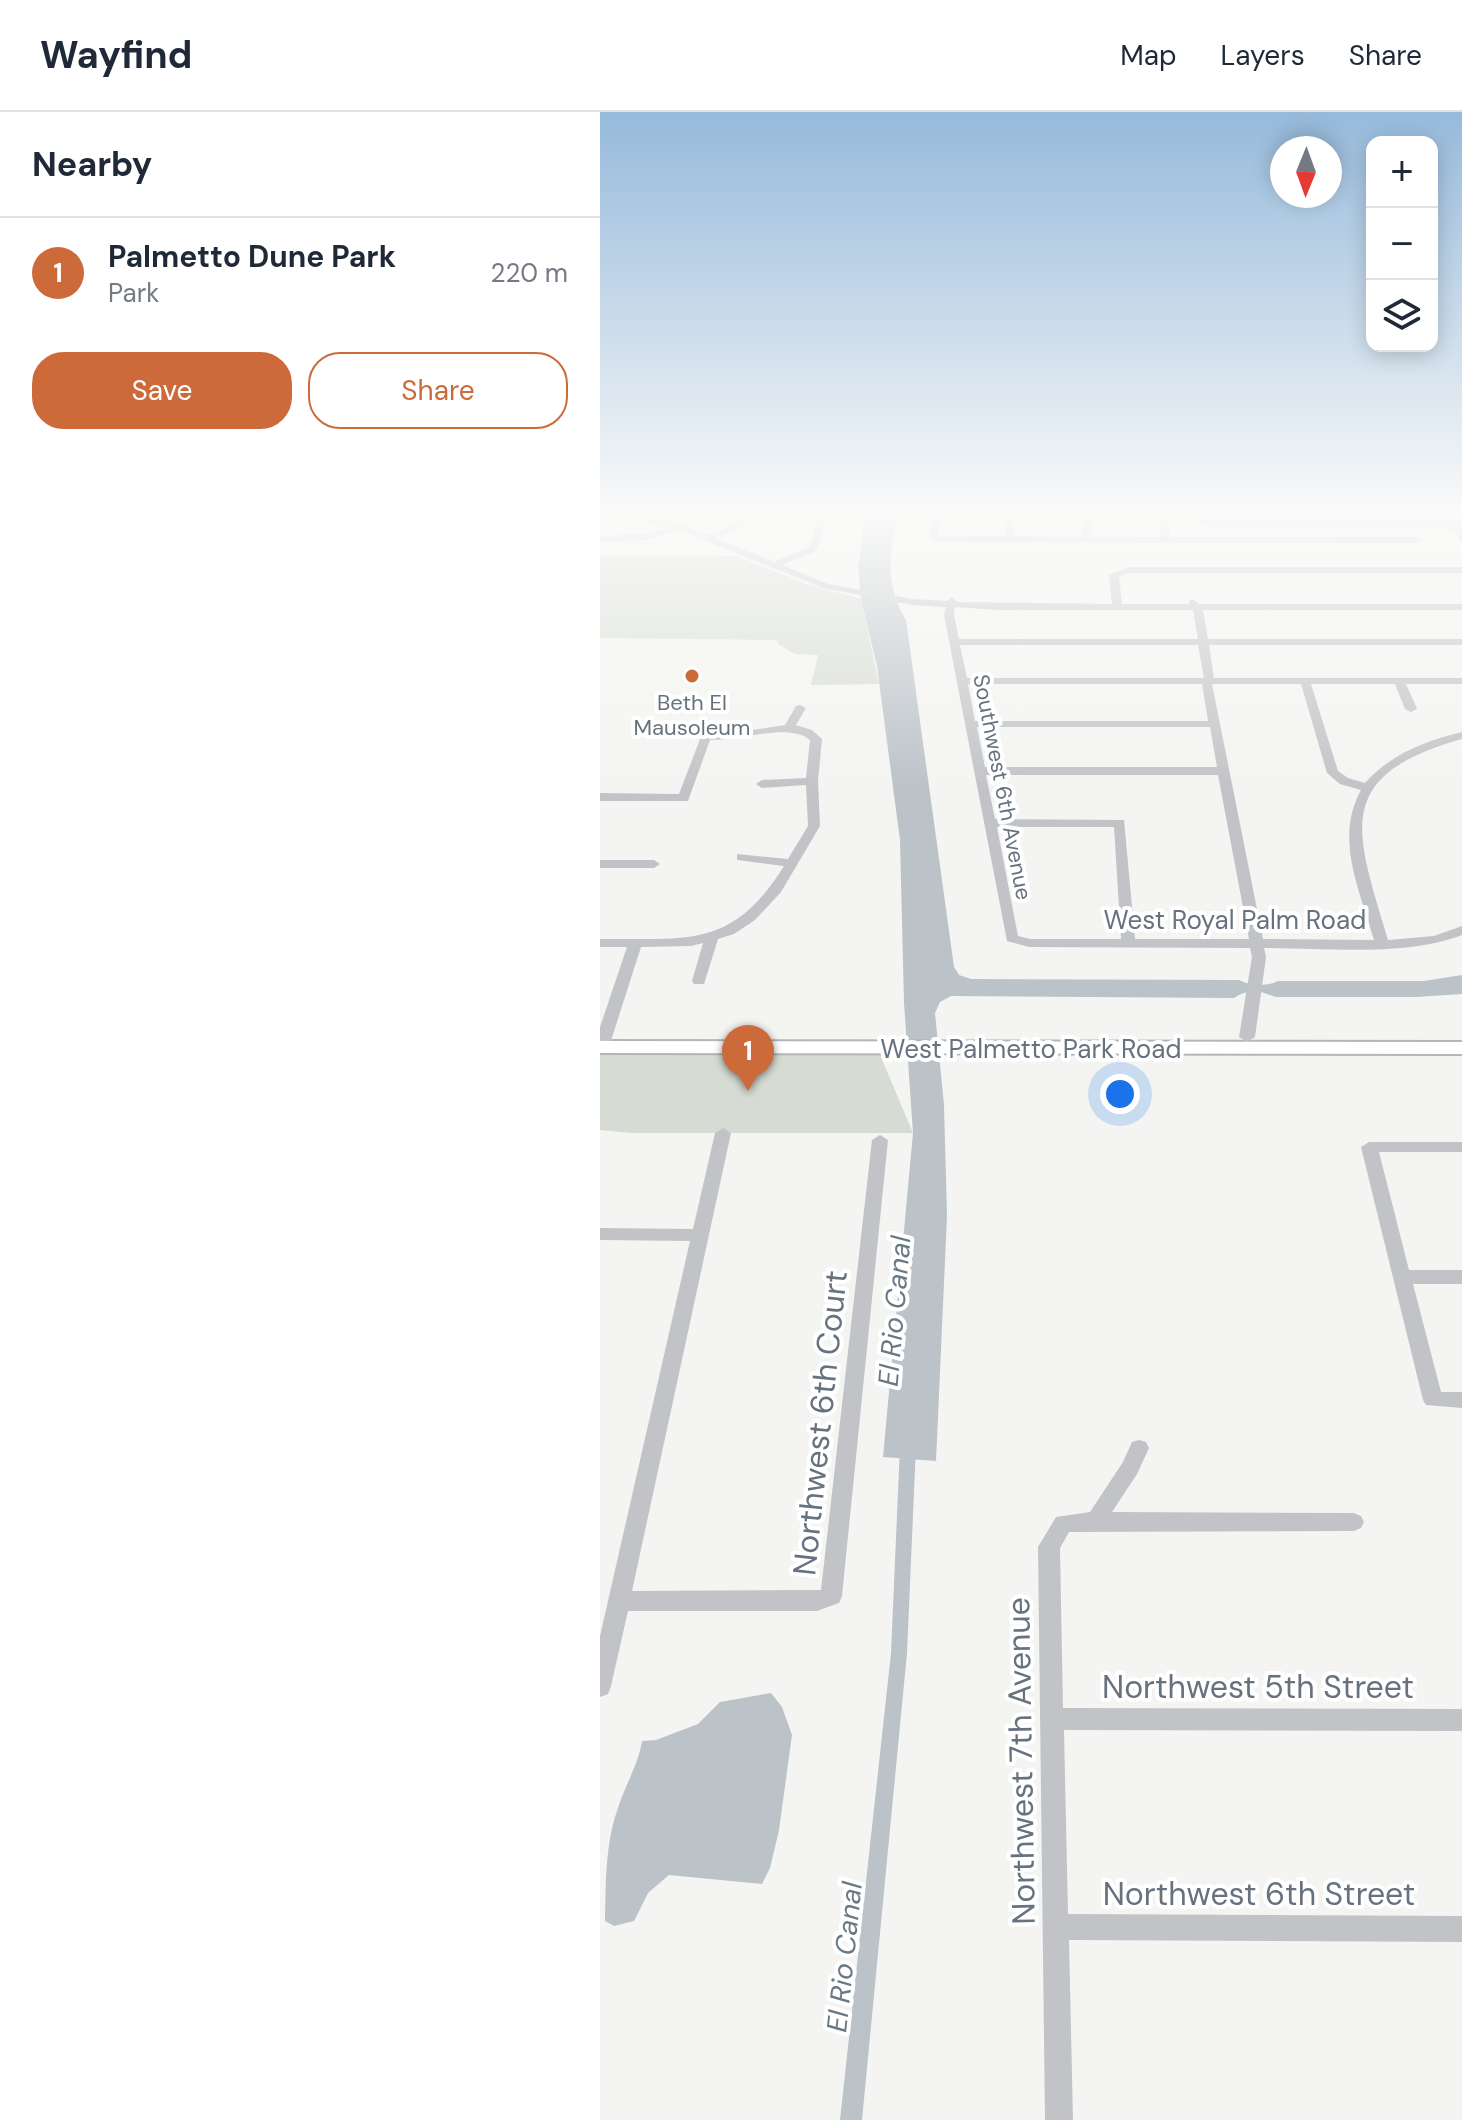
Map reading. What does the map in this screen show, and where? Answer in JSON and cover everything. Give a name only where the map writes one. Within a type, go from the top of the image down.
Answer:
[{"type":"main road","name":"West Palmetto Park Road","points":[[601,1041],[972,1042],[1155,1036],[1462,1037]]},
{"type":"main road","points":[[1087,1049],[1098,1042],[1144,1041],[1155,1036]]},
{"type":"main road","points":[[1176,1049],[1191,1045],[1242,1044],[1247,1037]]},
{"type":"main road","name":"West Palmetto Park Road","points":[[972,1042],[1087,1049],[1462,1048]]},
{"type":"street","name":"Southwest 6th Avenue","points":[[951,604],[948,611],[1012,935]]},
{"type":"street","points":[[1068,604],[1462,605]]},
{"type":"street","points":[[1193,605],[1191,610],[1200,642],[1257,944],[1259,973],[1247,1037]]},
{"type":"street","points":[[954,642],[1462,642]]},
{"type":"street","points":[[961,681],[1462,681]]},
{"type":"street","points":[[1305,681],[1333,773],[1344,781],[1368,788]]},
{"type":"street","points":[[1399,681],[1411,709]]},
{"type":"street","points":[[789,728],[800,708]]},
{"type":"street","points":[[969,724],[1215,724]]},
{"type":"street","points":[[600,797],[684,798],[706,736],[741,736],[789,728],[804,730],[816,739],[812,781],[814,826],[776,889],[750,917],[711,938],[681,943],[600,943]]},
{"type":"street","points":[[1382,944],[1354,832],[1356,811],[1368,788],[1386,770],[1408,755],[1462,735]]},
{"type":"street","points":[[979,771],[1224,771]]},
{"type":"street","points":[[762,784],[812,781]]},
{"type":"street","points":[[989,823],[1120,823],[1128,944]]},
{"type":"street","points":[[742,857],[793,863]]},
{"type":"street","points":[[600,864],[654,864]]},
{"type":"street","name":"West Royal Palm Road","points":[[1012,935],[1020,942],[1029,943],[1382,944],[1429,942],[1461,931]]},
{"type":"street","points":[[699,981],[711,938]]},
{"type":"street","points":[[601,1041],[635,943]]},
{"type":"street","points":[[600,1686],[723,1133]]},
{"type":"street","name":"Northwest 6th Court","points":[[619,1601],[817,1601],[831,1596],[880,1140]]},
{"type":"street","points":[[1462,1147],[1369,1147],[1433,1400],[1462,1400]]},
{"type":"street","points":[[600,1234],[700,1235]]},
{"type":"street","points":[[1403,1277],[1462,1277]]},
{"type":"street","points":[[1139,1448],[1128,1473],[1105,1503],[1096,1521],[1354,1522]]},
{"type":"street","name":"Northwest 7th Avenue","points":[[1059,2120],[1049,1547],[1063,1523],[1096,1521]]},
{"type":"street","name":"Northwest 5th Street","points":[[1053,1719],[1462,1720]]},
{"type":"street","name":"Northwest 6th Street","points":[[1056,1927],[1462,1929]]},
{"type":"shaded area","points":[[600,604],[862,604],[879,684],[811,685],[818,655],[795,654],[776,640],[600,638]]},
{"type":"shaded area","points":[[862,604],[898,604],[906,620],[954,967],[959,975],[971,979],[1239,980],[1258,985],[1278,981],[1424,981],[1462,975],[1462,994],[1416,997],[1275,997],[1254,992],[1234,998],[951,996],[940,1002],[935,1013],[944,1105],[947,1216],[936,1461],[883,1457],[913,1133],[904,1003],[900,840],[877,666]]},
{"type":"shaded area","points":[[600,1051],[879,1052],[913,1133],[632,1133],[600,1130]]},
{"type":"shaded area","points":[[771,1693],[782,1707],[792,1735],[779,1830],[770,1868],[762,1884],[669,1875],[648,1893],[634,1921],[614,1926],[605,1921],[610,1838],[642,1741],[656,1740],[698,1724],[720,1702]]},
{"type":"waterway","name":"El Rio Canal","points":[[851,2120],[899,1653],[908,1446]]},
{"type":"place","name":"Beth El Mausoleum","points":[[692,676]]},
{"type":"place","name":"Palmetto Dune Park","points":[[748,1091]]}]
